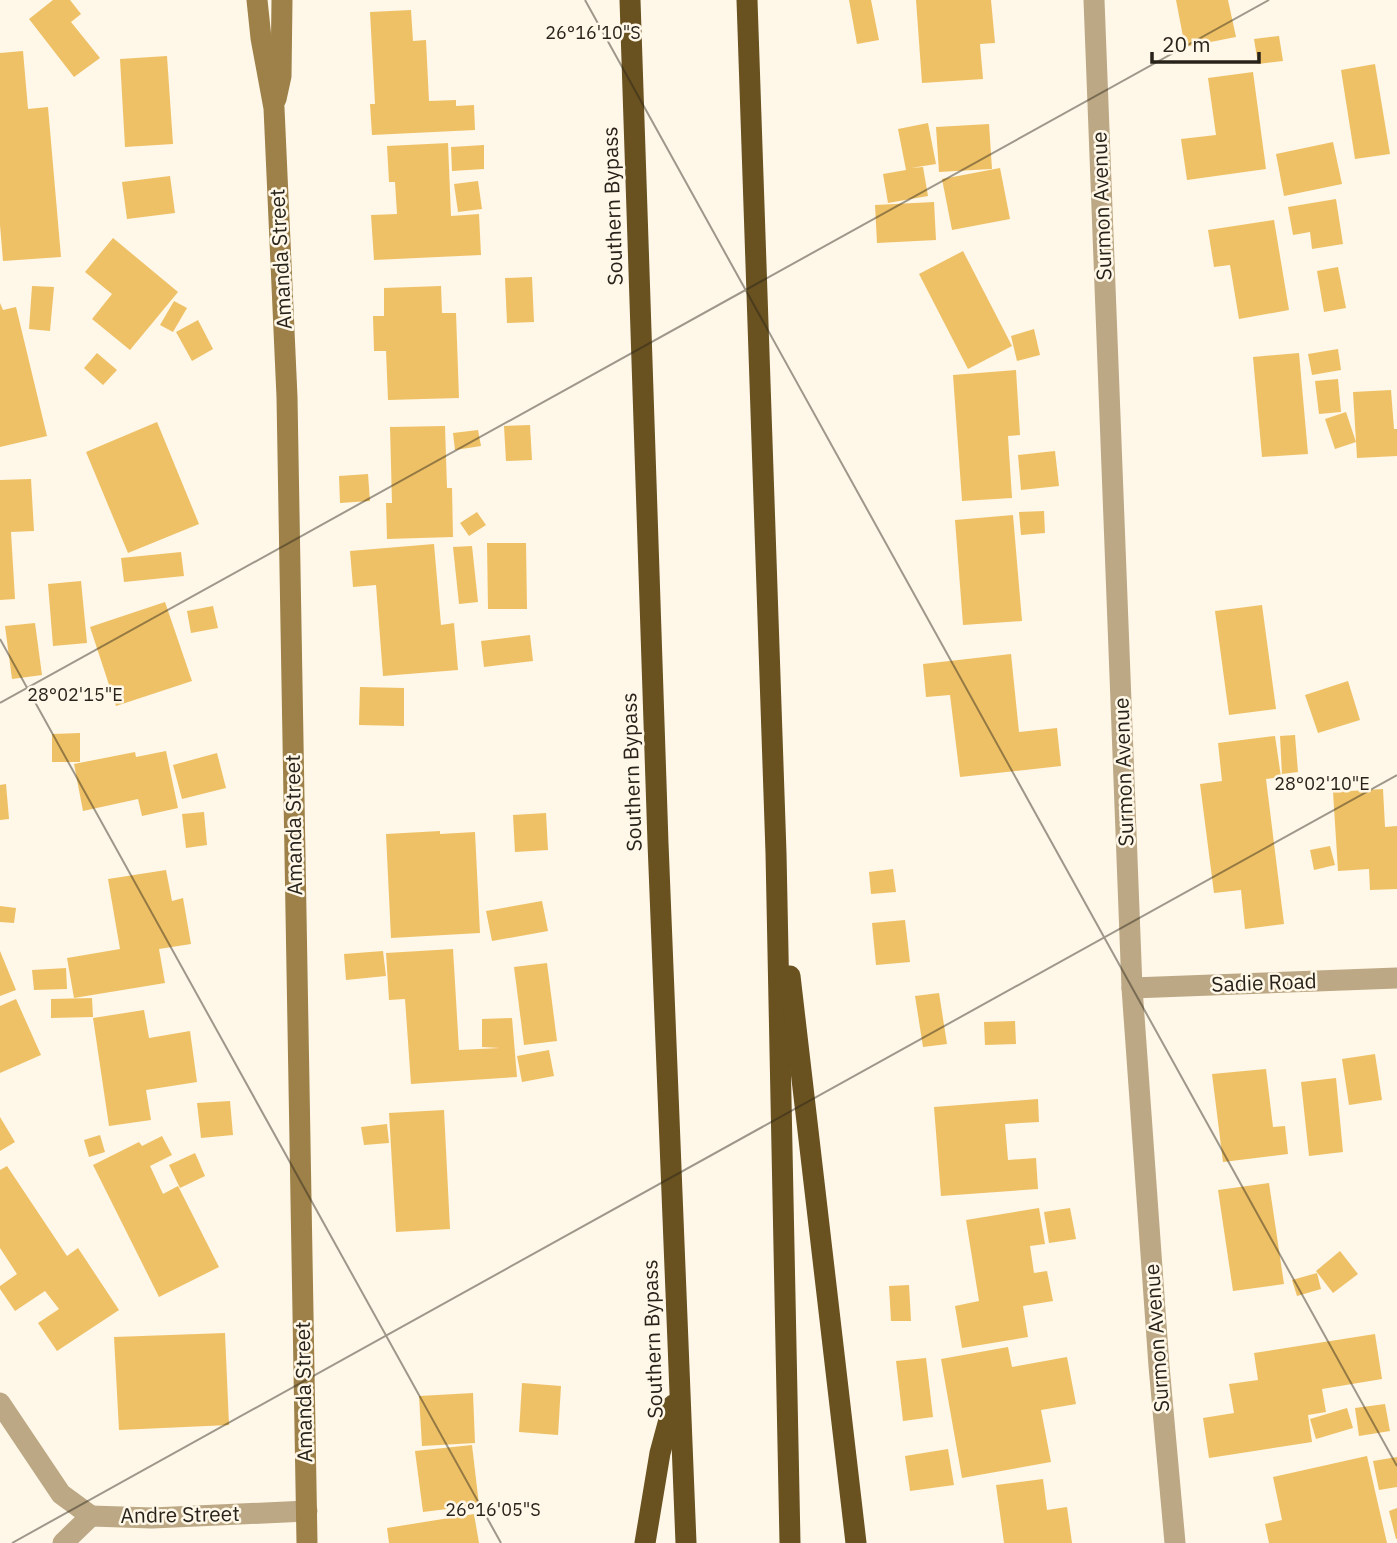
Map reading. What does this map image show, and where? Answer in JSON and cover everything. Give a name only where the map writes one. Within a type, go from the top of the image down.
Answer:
[{"type":"highway","name":"Southern Bypass","points":[[630,0],[686,1543]]},
{"type":"highway","points":[[747,0],[776,853],[790,1543]]},
{"type":"highway","points":[[776,853],[856,1543]]},
{"type":"highway","points":[[645,1543],[660,1453],[679,1383]]},
{"type":"street","name":"Amanda Street","points":[[257,0],[264,62],[274,108],[287,397],[307,1543]]},
{"type":"street","name":"Amanda Street","points":[[274,108],[281,76],[282,0]]},
{"type":"street","name":"Surmon Avenue","points":[[1094,0],[1132,988],[1158,1366],[1175,1543]]},
{"type":"street","name":"Sadie Road","points":[[1132,988],[1397,978]]},
{"type":"street","points":[[0,1403],[61,1494],[91,1516]]},
{"type":"street","name":"Andre Street","points":[[63,1543],[91,1516],[152,1518],[307,1511]]},
{"type":"building","points":[[53,0],[70,0],[81,14],[71,22],[100,58],[74,77],[29,19]]},
{"type":"building","points":[[849,0],[871,0],[879,40],[857,44]]},
{"type":"building","points":[[916,0],[991,0],[995,43],[980,44],[983,79],[922,83]]},
{"type":"building","points":[[1176,0],[1228,0],[1236,37],[1185,47]]},
{"type":"building","points":[[411,10],[413,41],[426,40],[429,101],[456,100],[456,106],[474,105],[475,130],[372,135],[370,104],[375,104],[370,12]]},
{"type":"building","points":[[1279,36],[1283,61],[1258,64],[1254,39]]},
{"type":"building","points":[[23,51],[28,109],[48,107],[61,257],[3,261],[0,225],[0,53]]},
{"type":"building","points":[[167,56],[173,144],[125,147],[120,59]]},
{"type":"building","points":[[1375,64],[1390,154],[1355,159],[1341,70]]},
{"type":"building","points":[[1253,72],[1266,169],[1187,180],[1181,139],[1216,135],[1208,78]]},
{"type":"building","points":[[928,123],[936,164],[911,168],[923,167],[928,196],[888,203],[883,174],[906,170],[898,129]]},
{"type":"building","points":[[989,124],[992,169],[939,172],[936,127]]},
{"type":"building","points":[[1333,142],[1342,184],[1284,196],[1276,154]]},
{"type":"building","points":[[448,143],[451,216],[479,214],[481,255],[374,260],[371,215],[397,214],[395,182],[389,182],[387,146]]},
{"type":"building","points":[[484,145],[484,169],[452,171],[451,147]]},
{"type":"building","points":[[1000,168],[1010,219],[952,230],[942,179]]},
{"type":"building","points":[[170,176],[175,213],[127,219],[122,182]]},
{"type":"building","points":[[478,181],[482,209],[458,212],[454,184]]},
{"type":"building","points":[[1336,199],[1343,244],[1312,249],[1310,232],[1293,235],[1288,207]]},
{"type":"building","points":[[934,202],[936,240],[877,243],[875,205]]},
{"type":"building","points":[[1274,220],[1289,310],[1239,319],[1230,265],[1214,267],[1208,230]]},
{"type":"building","points":[[113,238],[178,292],[130,350],[92,319],[112,294],[85,272]]},
{"type":"building","points":[[963,251],[1012,346],[968,369],[919,274]]},
{"type":"building","points":[[1338,267],[1346,308],[1324,312],[1317,271]]},
{"type":"building","points":[[532,277],[534,322],[507,323],[505,278]]},
{"type":"building","points":[[32,286],[54,287],[50,331],[29,329]]},
{"type":"building","points":[[441,286],[442,313],[456,313],[459,398],[388,400],[386,351],[374,351],[373,316],[384,316],[384,288]]},
{"type":"building","points":[[174,301],[187,308],[173,332],[160,325]]},
{"type":"building","points":[[0,303],[3,310],[16,307],[47,436],[0,447]]},
{"type":"building","points":[[198,320],[213,349],[192,361],[176,332]]},
{"type":"building","points":[[1034,329],[1040,355],[1017,361],[1011,336]]},
{"type":"building","points":[[1338,349],[1341,370],[1312,375],[1308,354]]},
{"type":"building","points":[[97,353],[117,370],[103,385],[84,368]]},
{"type":"building","points":[[1299,353],[1308,454],[1262,457],[1253,357]]},
{"type":"building","points":[[1016,370],[1020,435],[1008,436],[1012,498],[962,501],[953,375]]},
{"type":"building","points":[[1338,379],[1341,412],[1319,414],[1315,381]]},
{"type":"building","points":[[1391,390],[1394,429],[1397,429],[1397,456],[1357,458],[1353,392]]},
{"type":"building","points":[[1346,412],[1356,442],[1335,449],[1325,419]]},
{"type":"building","points":[[157,422],[199,524],[128,553],[86,452]]},
{"type":"building","points":[[530,425],[532,460],[506,461],[504,426]]},
{"type":"building","points":[[445,426],[447,488],[452,488],[453,537],[387,539],[386,503],[392,503],[390,427]]},
{"type":"building","points":[[478,430],[481,446],[455,450],[453,433]]},
{"type":"building","points":[[1055,451],[1059,486],[1021,490],[1018,455]]},
{"type":"building","points":[[368,474],[370,501],[340,503],[339,476]]},
{"type":"building","points":[[31,479],[34,531],[11,532],[15,599],[0,600],[0,480]]},
{"type":"building","points":[[1044,511],[1045,533],[1021,535],[1019,512]]},
{"type":"building","points":[[477,512],[486,525],[469,536],[460,523]]},
{"type":"building","points":[[1013,515],[1022,621],[963,625],[955,520]]},
{"type":"building","points":[[487,543],[526,543],[527,609],[488,609]]},
{"type":"building","points":[[434,544],[441,625],[454,623],[458,670],[383,676],[376,585],[353,587],[350,551]]},
{"type":"building","points":[[472,546],[478,602],[459,604],[453,547]]},
{"type":"building","points":[[181,552],[184,576],[124,582],[121,558]]},
{"type":"building","points":[[81,581],[87,643],[53,646],[48,584]]},
{"type":"building","points":[[165,602],[192,681],[116,706],[90,627]]},
{"type":"building","points":[[1262,605],[1276,709],[1229,715],[1215,611]]},
{"type":"building","points":[[213,606],[218,628],[191,633],[187,611]]},
{"type":"building","points":[[35,623],[42,675],[12,679],[5,626]]},
{"type":"building","points":[[530,635],[533,661],[484,667],[481,641]]},
{"type":"building","points":[[1011,654],[1019,732],[1057,728],[1061,766],[960,777],[950,695],[926,697],[923,664]]},
{"type":"building","points":[[1348,681],[1360,720],[1318,733],[1305,695]]},
{"type":"building","points":[[360,687],[404,688],[404,726],[359,725]]},
{"type":"building","points":[[80,733],[80,762],[52,762],[52,734]]},
{"type":"building","points":[[1295,735],[1298,772],[1282,774],[1280,736]]},
{"type":"building","points":[[1275,736],[1281,777],[1266,779],[1284,924],[1245,929],[1241,890],[1214,893],[1200,784],[1222,781],[1218,743]]},
{"type":"building","points":[[166,751],[178,808],[142,816],[138,799],[83,811],[74,764],[135,752],[136,757]]},
{"type":"building","points":[[217,753],[226,788],[182,799],[173,765]]},
{"type":"building","points":[[6,784],[9,819],[0,820],[0,785]]},
{"type":"building","points":[[1383,789],[1385,827],[1397,826],[1397,889],[1370,890],[1369,869],[1338,871],[1333,792]]},
{"type":"building","points":[[204,812],[207,845],[186,848],[182,814]]},
{"type":"building","points":[[546,813],[548,850],[515,852],[513,815]]},
{"type":"building","points":[[440,831],[440,834],[475,832],[480,933],[391,938],[386,834]]},
{"type":"building","points":[[1330,846],[1335,865],[1314,870],[1310,850]]},
{"type":"building","points":[[893,869],[896,892],[871,894],[869,872]]},
{"type":"building","points":[[166,870],[172,901],[183,898],[191,944],[159,949],[165,983],[74,998],[67,958],[120,949],[108,879]]},
{"type":"building","points":[[542,901],[548,931],[492,941],[486,911]]},
{"type":"building","points":[[0,906],[16,908],[14,923],[0,922]]},
{"type":"building","points":[[905,920],[910,962],[876,965],[872,923]]},
{"type":"building","points":[[453,949],[459,1050],[500,1048],[482,1047],[482,1019],[512,1018],[517,1077],[411,1084],[405,999],[389,1000],[386,953]]},
{"type":"building","points":[[0,951],[16,990],[0,996]]},
{"type":"building","points":[[383,951],[386,976],[346,980],[344,954]]},
{"type":"building","points":[[547,963],[557,1041],[524,1045],[514,967]]},
{"type":"building","points":[[66,968],[67,989],[34,990],[32,970]]},
{"type":"building","points":[[939,993],[947,1044],[923,1047],[915,996]]},
{"type":"building","points":[[92,998],[93,1017],[51,1018],[51,999]]},
{"type":"building","points":[[16,999],[41,1055],[0,1073],[0,1006]]},
{"type":"building","points":[[144,1010],[149,1038],[190,1031],[197,1082],[146,1090],[151,1120],[109,1126],[93,1018]]},
{"type":"building","points":[[1015,1021],[1016,1044],[985,1045],[984,1022]]},
{"type":"building","points":[[549,1050],[554,1076],[522,1082],[517,1056]]},
{"type":"building","points":[[1375,1054],[1382,1100],[1349,1105],[1342,1059]]},
{"type":"building","points":[[1266,1069],[1273,1127],[1285,1126],[1288,1154],[1223,1162],[1212,1074]]},
{"type":"building","points":[[1336,1078],[1343,1152],[1309,1156],[1301,1082]]},
{"type":"building","points":[[1038,1099],[1039,1122],[1005,1124],[1008,1160],[1036,1158],[1038,1189],[941,1196],[934,1107]]},
{"type":"building","points":[[230,1101],[233,1135],[201,1138],[197,1103]]},
{"type":"building","points":[[444,1110],[450,1229],[396,1232],[389,1113]]},
{"type":"building","points":[[0,1117],[15,1142],[0,1151]]},
{"type":"building","points":[[387,1124],[389,1143],[364,1145],[361,1127]]},
{"type":"building","points":[[100,1135],[105,1152],[89,1157],[84,1140]]},
{"type":"building","points":[[162,1136],[172,1155],[150,1166],[163,1194],[178,1186],[219,1267],[159,1297],[93,1165],[139,1142],[142,1146]]},
{"type":"building","points":[[195,1153],[205,1176],[180,1188],[169,1165]]},
{"type":"building","points":[[7,1166],[67,1256],[78,1248],[119,1310],[57,1351],[38,1323],[59,1309],[45,1291],[15,1311],[0,1289],[0,1286],[17,1274],[0,1248],[0,1170]]},
{"type":"building","points":[[1269,1183],[1284,1284],[1233,1291],[1218,1190]]},
{"type":"building","points":[[1039,1208],[1045,1244],[1030,1246],[1034,1273],[1047,1271],[1053,1301],[1023,1306],[1028,1337],[962,1348],[955,1306],[979,1301],[966,1220]]},
{"type":"building","points":[[1070,1208],[1076,1239],[1049,1243],[1044,1212]]},
{"type":"building","points":[[1340,1251],[1358,1274],[1333,1293],[1316,1271]]},
{"type":"building","points":[[1317,1273],[1321,1289],[1297,1296],[1292,1280]]},
{"type":"building","points":[[909,1285],[911,1321],[891,1321],[889,1286]]},
{"type":"building","points":[[225,1333],[229,1425],[119,1430],[114,1337]]},
{"type":"building","points":[[1375,1334],[1382,1379],[1322,1389],[1326,1412],[1308,1415],[1312,1442],[1209,1458],[1203,1418],[1234,1413],[1229,1384],[1258,1380],[1254,1353]]},
{"type":"building","points":[[1008,1347],[1012,1367],[1067,1357],[1076,1404],[1041,1410],[1051,1462],[962,1478],[941,1359]]},
{"type":"building","points":[[926,1358],[933,1417],[903,1421],[896,1361]]},
{"type":"building","points":[[522,1383],[561,1386],[558,1435],[519,1432]]},
{"type":"building","points":[[473,1393],[475,1443],[422,1446],[419,1396]]},
{"type":"building","points":[[1385,1404],[1390,1431],[1359,1436],[1355,1408]]},
{"type":"building","points":[[1347,1408],[1353,1428],[1316,1439],[1310,1419]]},
{"type":"building","points":[[472,1445],[479,1505],[423,1512],[415,1451]]},
{"type":"building","points":[[948,1449],[954,1485],[910,1491],[905,1456]]},
{"type":"building","points":[[1367,1456],[1387,1543],[1269,1543],[1265,1524],[1282,1520],[1273,1477]]},
{"type":"building","points":[[1397,1457],[1397,1487],[1379,1490],[1373,1461]]},
{"type":"building","points":[[1043,1479],[1047,1510],[1067,1507],[1072,1543],[1004,1543],[996,1485]]},
{"type":"building","points":[[1397,1508],[1397,1539],[1396,1539],[1389,1511]]},
{"type":"building","points":[[474,1514],[479,1543],[389,1543],[387,1528]]}]
